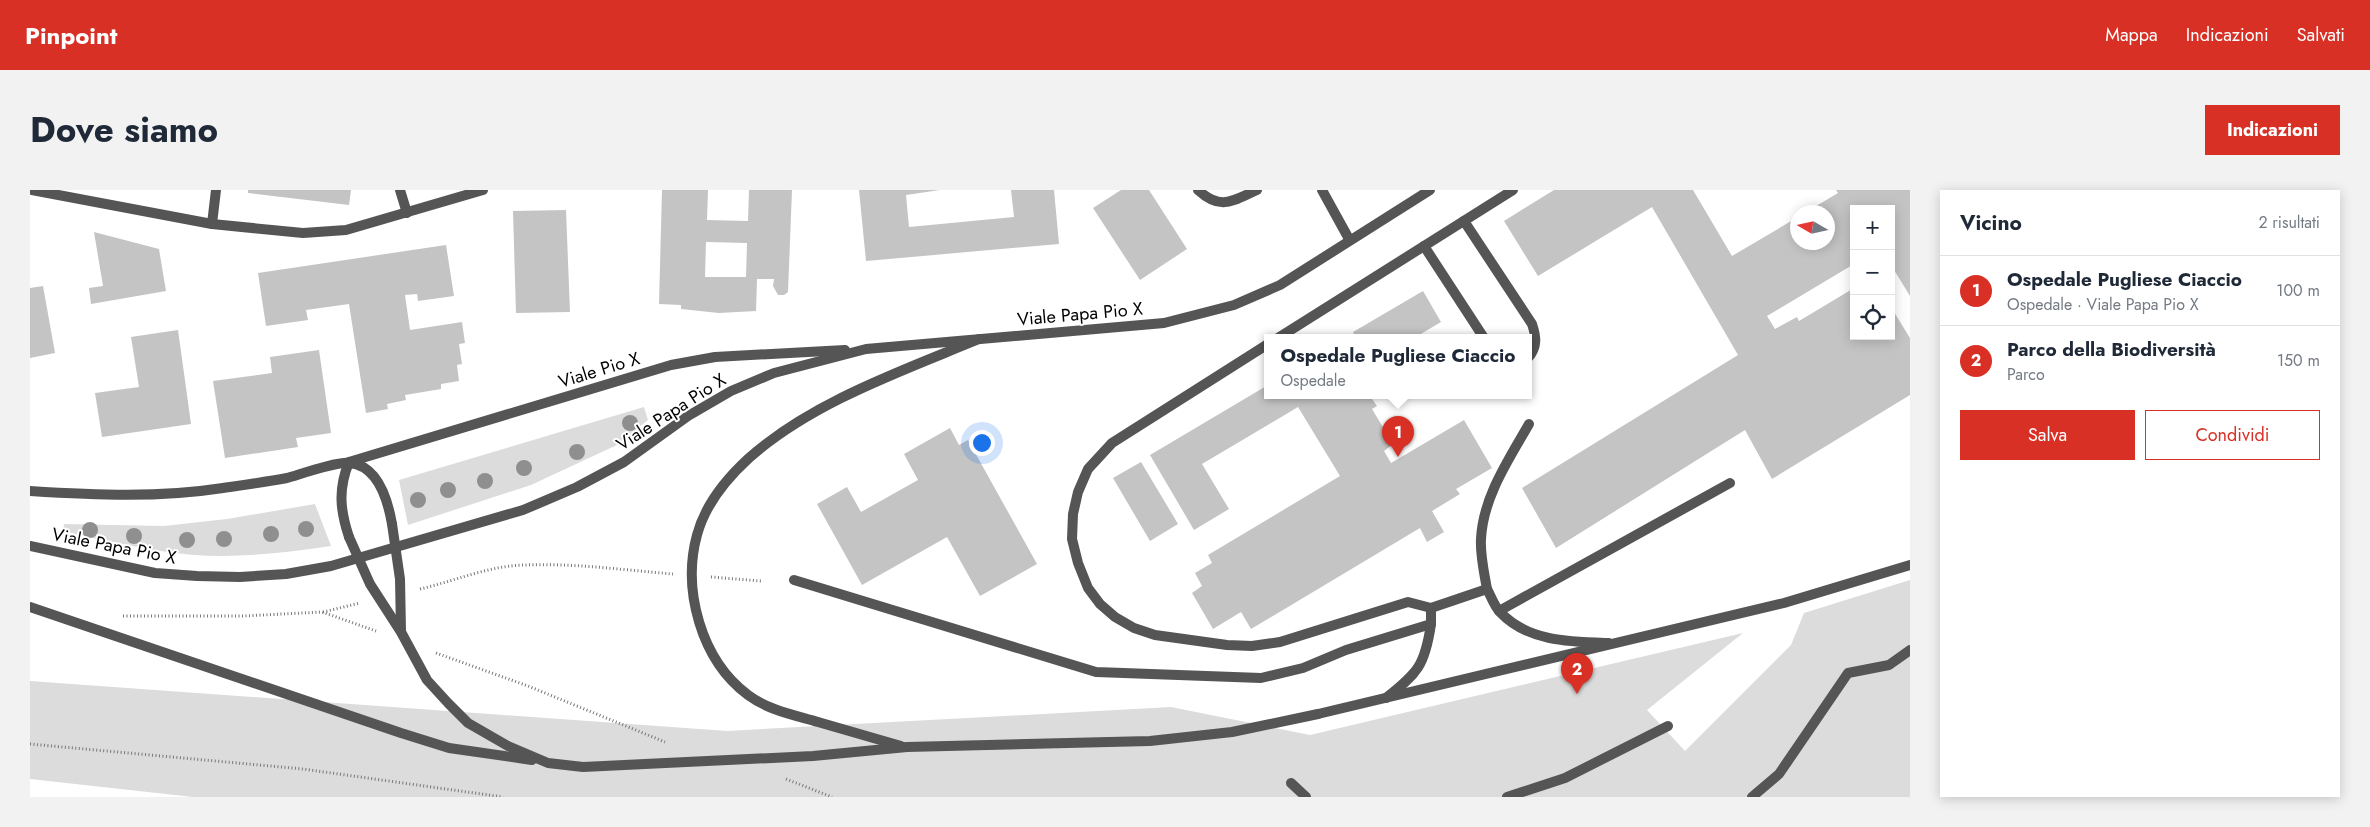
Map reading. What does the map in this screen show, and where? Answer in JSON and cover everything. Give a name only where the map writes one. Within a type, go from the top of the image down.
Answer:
[{"type":"street","points":[[32,190],[212,224],[303,233],[346,230],[483,190]]},
{"type":"street","points":[[212,224],[216,190]]},
{"type":"street","points":[[400,190],[407,213]]},
{"type":"street","points":[[1198,190],[1212,202],[1221,204],[1229,203],[1257,190]]},
{"type":"street","name":"Viale Papa Pio X","points":[[30,546],[155,573],[197,576],[240,577],[286,574],[331,566],[523,510],[576,487],[624,462],[688,416],[731,391],[774,373],[866,349],[1164,323],[1234,305],[1280,285],[1349,239],[1430,190]]},
{"type":"street","points":[[1284,334],[1514,190]]},
{"type":"street","points":[[1322,191],[1349,239]]},
{"type":"street","points":[[1464,221],[1532,324],[1536,336],[1535,347],[1532,352]]},
{"type":"street","points":[[1424,246],[1481,334]]},
{"type":"street","points":[[907,747],[775,710],[748,695],[725,673],[710,648],[698,621],[693,592],[697,536],[707,509],[727,479],[750,457],[797,423],[872,384],[979,339]]},
{"type":"street","points":[[1264,347],[1112,443],[1093,462],[1078,492],[1073,514],[1072,539],[1078,563],[1088,588],[1100,604],[1115,618],[1134,628],[1155,635],[1228,645],[1252,646],[1280,642],[1408,602],[1431,608],[1487,589]]},
{"type":"street","name":"Viale Pio X","points":[[30,491],[107,496],[202,490],[284,478],[349,462],[671,365],[715,357],[866,349]]},
{"type":"street","points":[[1529,424],[1491,496],[1484,520],[1481,556],[1487,589],[1498,611],[1517,627],[1537,635],[1574,642],[1612,643]]},
{"type":"street","points":[[401,632],[400,579],[388,504],[378,481],[363,468],[349,462],[343,478],[341,498],[342,515],[349,537],[370,584],[401,632],[427,680],[468,723],[508,746],[548,762]]},
{"type":"street","points":[[1498,611],[1730,483]]},
{"type":"street","points":[[30,607],[401,734],[449,748],[583,766],[813,756],[907,747],[1150,741],[1232,732],[1318,714],[1784,603],[1910,565]]},
{"type":"street","points":[[794,580],[1096,672],[1262,678],[1303,668],[1346,650],[1431,624]]},
{"type":"street","points":[[1386,698],[1412,678],[1422,662],[1431,624],[1431,608]]},
{"type":"street","points":[[1752,797],[1779,774],[1848,673],[1889,664],[1910,650]]},
{"type":"street","points":[[1507,797],[1565,778],[1668,726]]},
{"type":"street","points":[[1292,783],[1306,797]]},
{"type":"path","points":[[415,590],[479,571],[523,565],[576,566],[683,575]]},
{"type":"path","points":[[702,576],[761,581]]},
{"type":"path","points":[[322,612],[369,601]]},
{"type":"path","points":[[30,744],[304,769],[503,797]]},
{"type":"shaded area","points":[[644,407],[648,420],[619,444],[531,485],[408,525],[399,480]]},
{"type":"shaded area","points":[[315,504],[331,546],[262,554],[194,555],[111,542],[63,531],[64,524],[164,526],[227,519]]},
{"type":"shaded area","points":[[1910,580],[1910,797],[193,797],[30,779],[30,681],[727,731],[1171,707],[1310,735],[1743,633],[1647,710],[1685,751],[1791,645],[1804,613]]},
{"type":"building","points":[[248,190],[351,190],[349,205],[248,193]]},
{"type":"building","points":[[662,190],[708,190],[707,220],[748,221],[749,190],[792,190],[788,292],[784,295],[778,295],[773,286],[774,279],[757,279],[756,311],[719,313],[681,309],[681,305],[659,304]],"holes":[[[706,242],[747,243],[746,277],[705,277]]]},
{"type":"building","points":[[859,190],[940,190],[906,195],[909,227],[1014,217],[1011,190],[1054,190],[1059,244],[866,261]]},
{"type":"building","points":[[1121,190],[1149,190],[1187,249],[1140,280],[1093,208]]},
{"type":"building","points":[[1554,190],[1693,190],[1732,256],[1790,222],[1790,250],[1835,250],[1835,205],[1818,205],[1838,193],[1836,190],[1910,190],[1910,296],[1895,272],[1895,205],[1850,205],[1850,266],[1767,316],[1775,329],[1797,317],[1799,321],[1850,290],[1850,340],[1895,340],[1895,314],[1910,338],[1910,395],[1772,479],[1745,430],[1556,548],[1522,488],[1738,355],[1652,207],[1538,276],[1504,221]]},
{"type":"building","points":[[566,210],[570,312],[516,313],[513,211]]},
{"type":"building","points":[[94,232],[159,249],[166,291],[91,304],[89,288],[103,286]]},
{"type":"building","points":[[446,245],[454,296],[418,301],[417,294],[405,295],[410,330],[462,322],[465,343],[459,344],[462,364],[457,365],[459,381],[441,384],[441,389],[405,395],[406,400],[387,404],[388,409],[366,413],[349,304],[306,310],[308,320],[266,326],[258,273]]},
{"type":"building","points":[[43,286],[55,353],[30,358],[30,288]]},
{"type":"building","points":[[1423,291],[1441,322],[1421,334],[1354,334],[1353,332]]},
{"type":"building","points":[[178,330],[191,424],[102,437],[95,393],[139,387],[131,337]]},
{"type":"building","points":[[319,350],[331,433],[296,438],[298,447],[225,458],[213,381],[272,373],[270,357]]},
{"type":"building","points":[[1264,387],[1264,399],[1372,399],[1377,406],[1372,409],[1393,444],[1384,451],[1391,463],[1464,420],[1492,468],[1456,489],[1460,494],[1432,511],[1444,532],[1427,542],[1420,528],[1251,629],[1241,612],[1213,629],[1192,593],[1202,586],[1195,573],[1212,563],[1208,555],[1340,476],[1298,407],[1202,464],[1229,509],[1194,530],[1150,455]]},
{"type":"building","points":[[950,428],[959,445],[968,440],[1037,564],[980,596],[947,537],[862,585],[817,504],[847,487],[861,512],[918,480],[904,454]]},
{"type":"building","points":[[1141,462],[1178,524],[1150,541],[1113,478]]},
{"type":"place","name":"Ospedale Pugliese Ciaccio","points":[[1398,457]]},
{"type":"place","name":"Parco della Biodiversità","points":[[1577,694]]}]
